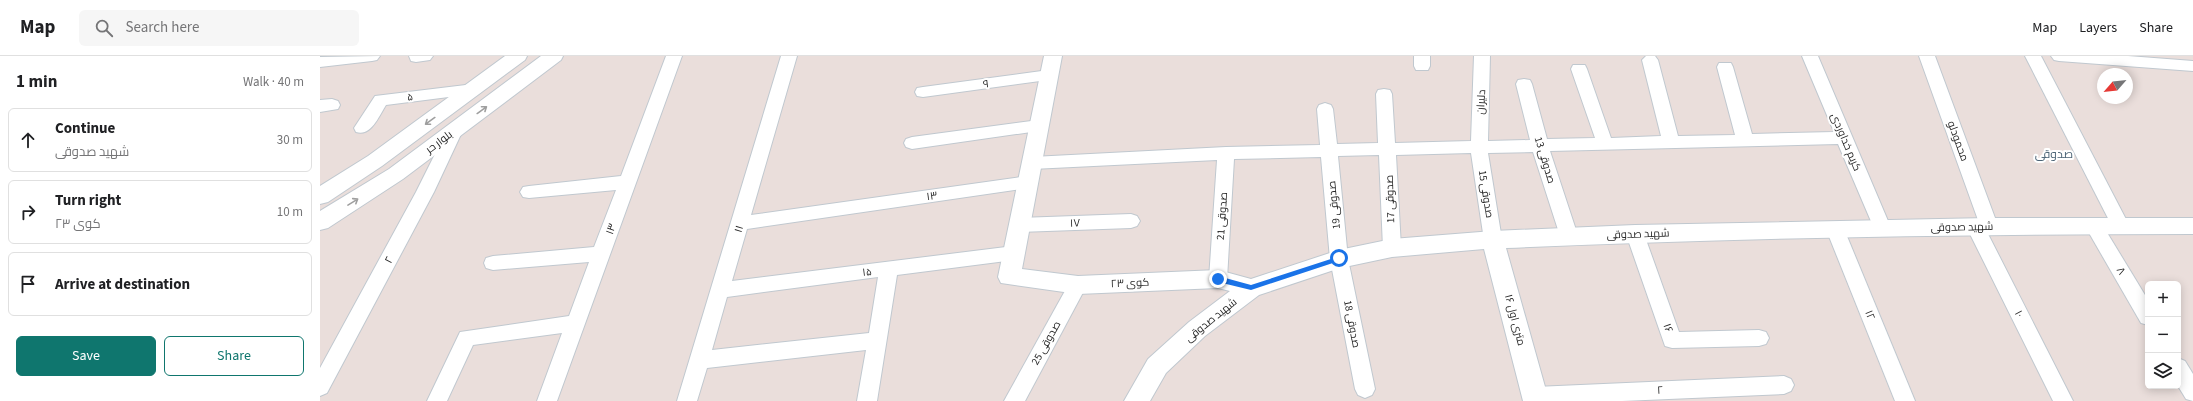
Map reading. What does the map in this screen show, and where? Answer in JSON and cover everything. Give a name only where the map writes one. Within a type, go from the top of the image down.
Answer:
[{"type":"main road","name":"بلوار حر","points":[[320,196],[375,161],[518,56]]},
{"type":"main road","name":"بلوار حر","points":[[320,222],[396,174],[554,56]]},
{"type":"main road","points":[[1014,253],[1051,66]]},
{"type":"main road","points":[[375,161],[396,174]]},
{"type":"main road","name":"شهید صدوقی","points":[[1137,401],[1157,366],[1197,329],[1251,288],[1339,258],[1392,248],[1493,240],[1635,234],[1982,226],[2193,226]]},
{"type":"main road","name":"۱۶ متری اول","points":[[1493,240],[1536,399]]},
{"type":"main road","name":"کوی ۲۳","points":[[1014,253],[1009,277],[1078,285],[1218,279],[1251,288]]},
{"type":"street","points":[[320,62],[372,56]]},
{"type":"street","name":"۱۳","points":[[547,401],[629,182],[674,56]]},
{"type":"street","name":"۱۱","points":[[687,401],[741,223],[789,56]]},
{"type":"street","name":"دلیران","points":[[1479,148],[1482,56]]},
{"type":"street","name":"کریم خداوردی","points":[[1810,56],[1882,228]]},
{"type":"street","name":"محمودلو","points":[[1927,56],[1982,226]]},
{"type":"street","points":[[2033,56],[2120,225]]},
{"type":"street","points":[[2059,56],[2171,60],[2193,66]]},
{"type":"street","points":[[1650,60],[1671,143]]},
{"type":"street","name":"۹","points":[[923,92],[1051,66]]},
{"type":"street","points":[[1725,67],[1745,141]]},
{"type":"street","points":[[1579,69],[1605,144]]},
{"type":"street","name":"صدوقی 13","points":[[1524,84],[1540,146],[1569,236]]},
{"type":"street","name":"۵","points":[[362,128],[381,100],[474,89]]},
{"type":"street","name":"صدوقی 17","points":[[1384,94],[1392,248]]},
{"type":"street","name":"صدوقی 19","points":[[1325,109],[1339,258]]},
{"type":"street","points":[[912,143],[1039,126]]},
{"type":"street","name":"۲","points":[[320,387],[425,192],[455,130]]},
{"type":"street","name":"۱۳","points":[[741,223],[1030,172],[1226,153],[1845,138]]},
{"type":"street","name":"صدوقی 15","points":[[1479,148],[1493,240]]},
{"type":"street","name":"صدوقی 21","points":[[1218,279],[1226,153]]},
{"type":"street","points":[[529,192],[629,182]]},
{"type":"street","name":"۱۷","points":[[1019,225],[1131,221]]},
{"type":"street","name":"۱۰","points":[[1982,226],[2063,401]]},
{"type":"street","name":"۸","points":[[2094,226],[2145,312]]},
{"type":"street","name":"۱۲","points":[[1836,229],[1905,401]]},
{"type":"street","name":"۱۶","points":[[1635,234],[1672,340],[1759,338]]},
{"type":"street","name":"۱۵","points":[[720,290],[1014,253]]},
{"type":"street","points":[[493,263],[602,254]]},
{"type":"street","name":"صدوقی 18","points":[[1339,258],[1365,389]]},
{"type":"street","points":[[867,401],[889,269]]},
{"type":"street","name":"صدوقی 25","points":[[1014,401],[1078,285]]},
{"type":"street","points":[[437,401],[466,338],[576,323]]},
{"type":"street","points":[[700,360],[878,340]]},
{"type":"street","points":[[2181,372],[2193,393]]},
{"type":"street","name":"۲","points":[[1536,399],[1784,385]]},
{"type":"district","name":"صدوقی","points":[[2054,154]]},
{"type":"route","points":[[1218,279],[1251,288],[1339,258]]}]
